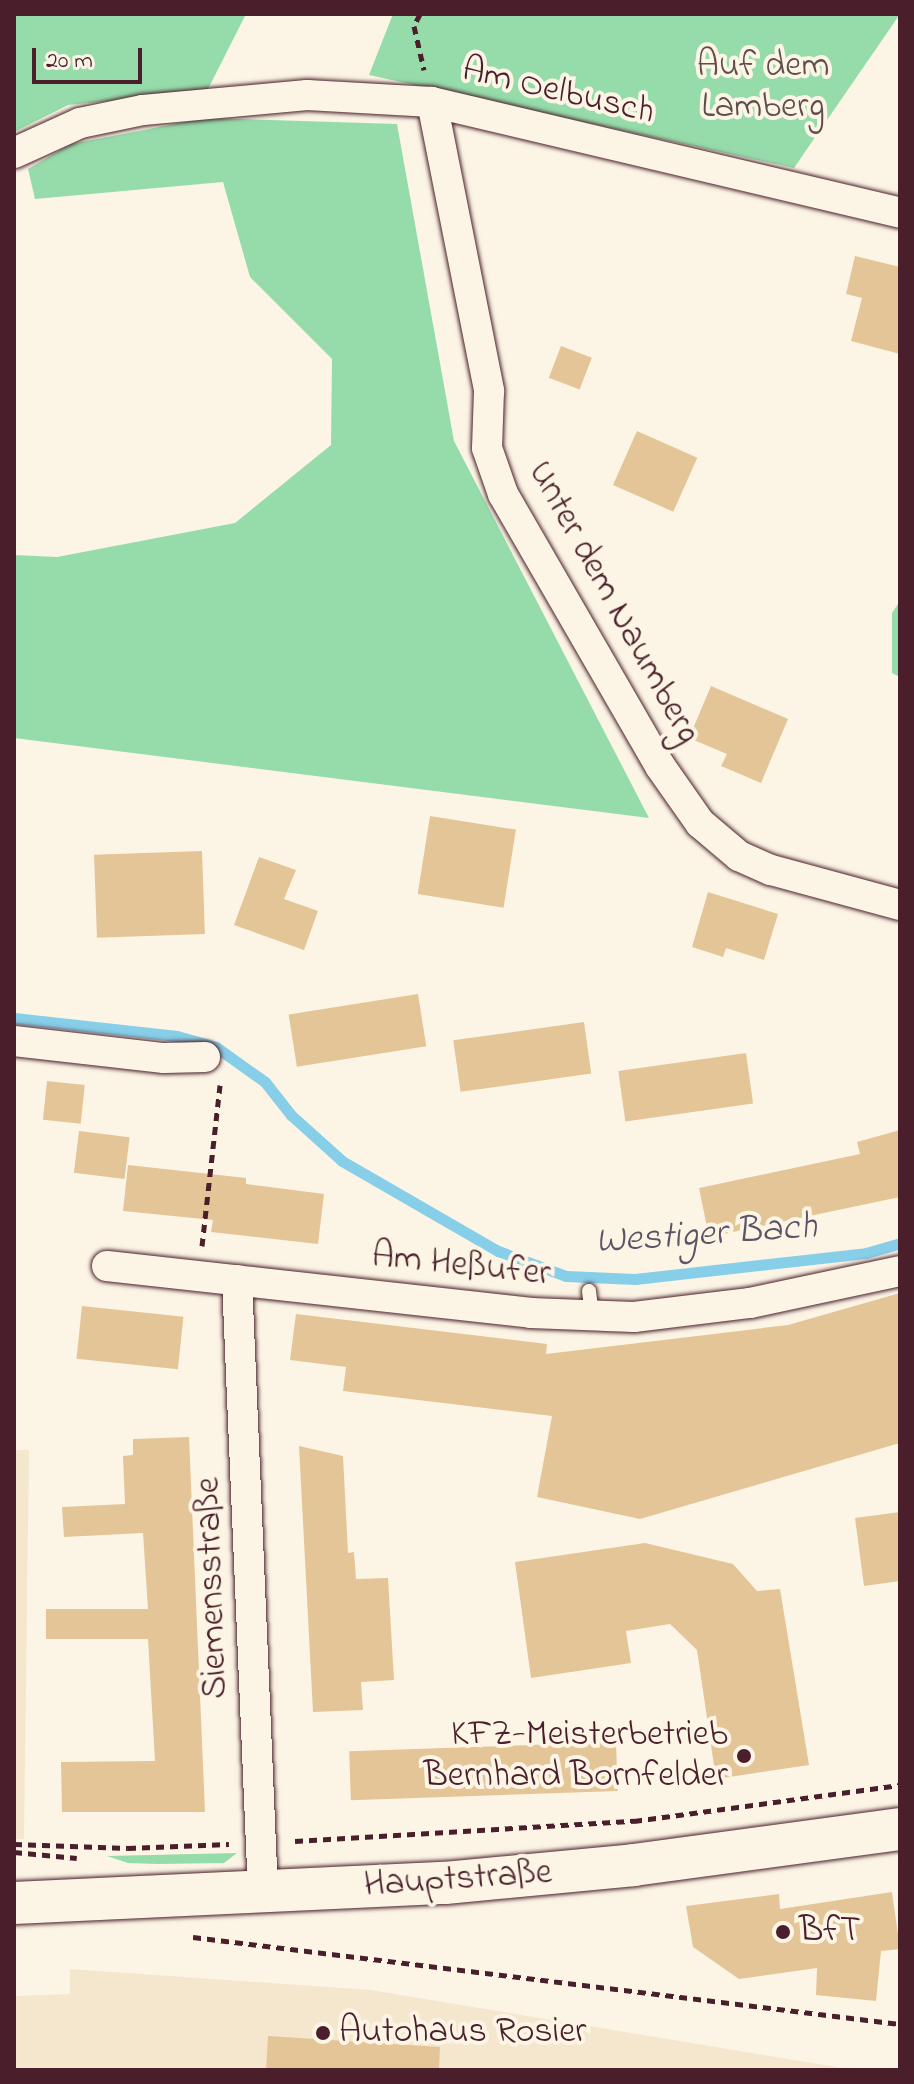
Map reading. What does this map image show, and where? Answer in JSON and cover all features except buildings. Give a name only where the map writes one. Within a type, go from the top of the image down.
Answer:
[{"type":"main road","name":"Hauptstraße","points":[[14,1903],[263,1893],[634,1865],[900,1829]]},
{"type":"street","name":"Am Oelbusch","points":[[14,153],[80,123],[143,110],[307,95],[432,102],[900,213]]},
{"type":"street","name":"Unter dem Naumberg","points":[[432,102],[489,391],[487,448],[503,494],[660,766],[700,823],[739,856],[771,870],[900,905]]},
{"type":"street","points":[[14,1041],[164,1058],[205,1057]]},
{"type":"street","name":"Am Heßufer","points":[[107,1266],[200,1262],[237,1280],[590,1304],[634,1317],[750,1303],[900,1271]]},
{"type":"street","name":"Siemensstraße","points":[[237,1280],[263,1893]]},
{"type":"path","points":[[420,14],[414,26],[432,102]]},
{"type":"path","points":[[200,1262],[221,1078],[205,1057]]},
{"type":"path","points":[[200,1262],[217,1249]]},
{"type":"path","points":[[14,1844],[128,1848],[634,1821],[900,1785]]},
{"type":"path","points":[[14,1852],[45,1853]]},
{"type":"path","points":[[189,1937],[900,2024]]},
{"type":"shaded area","points":[[14,1450],[29,1450],[24,1839],[14,1839]]},
{"type":"shaded area","name":"Autohaus Rosier","points":[[70,1969],[371,1990],[855,2070],[14,2070],[14,1996],[70,1994]]},
{"type":"green space","points":[[14,14],[246,14],[207,91],[68,105],[14,132]]},
{"type":"green space","name":"Auf dem Lamberg","points":[[393,14],[900,14],[794,168],[369,75]]},
{"type":"green space","points":[[206,118],[397,124],[454,441],[649,818],[14,738],[14,555],[57,557],[235,523],[331,445],[332,359],[250,277],[223,182],[35,199],[28,169],[71,144]]},
{"type":"green space","points":[[900,601],[900,677],[892,673],[892,613]]},
{"type":"green space","points":[[237,1853],[224,1863],[128,1863],[107,1856]]},
{"type":"waterway","name":"Westiger Bach","points":[[14,1018],[177,1036],[216,1047],[265,1082],[291,1115],[342,1161],[498,1251],[566,1276],[635,1279],[866,1253],[900,1243]]},
{"type":"place","name":"KFZ-Meisterbetrieb Bernhard Bornfelder","points":[[744,1756]]},
{"type":"place","name":"BfT","points":[[783,1932]]},
{"type":"place","name":"Autohaus Rosier","points":[[323,2033]]}]
